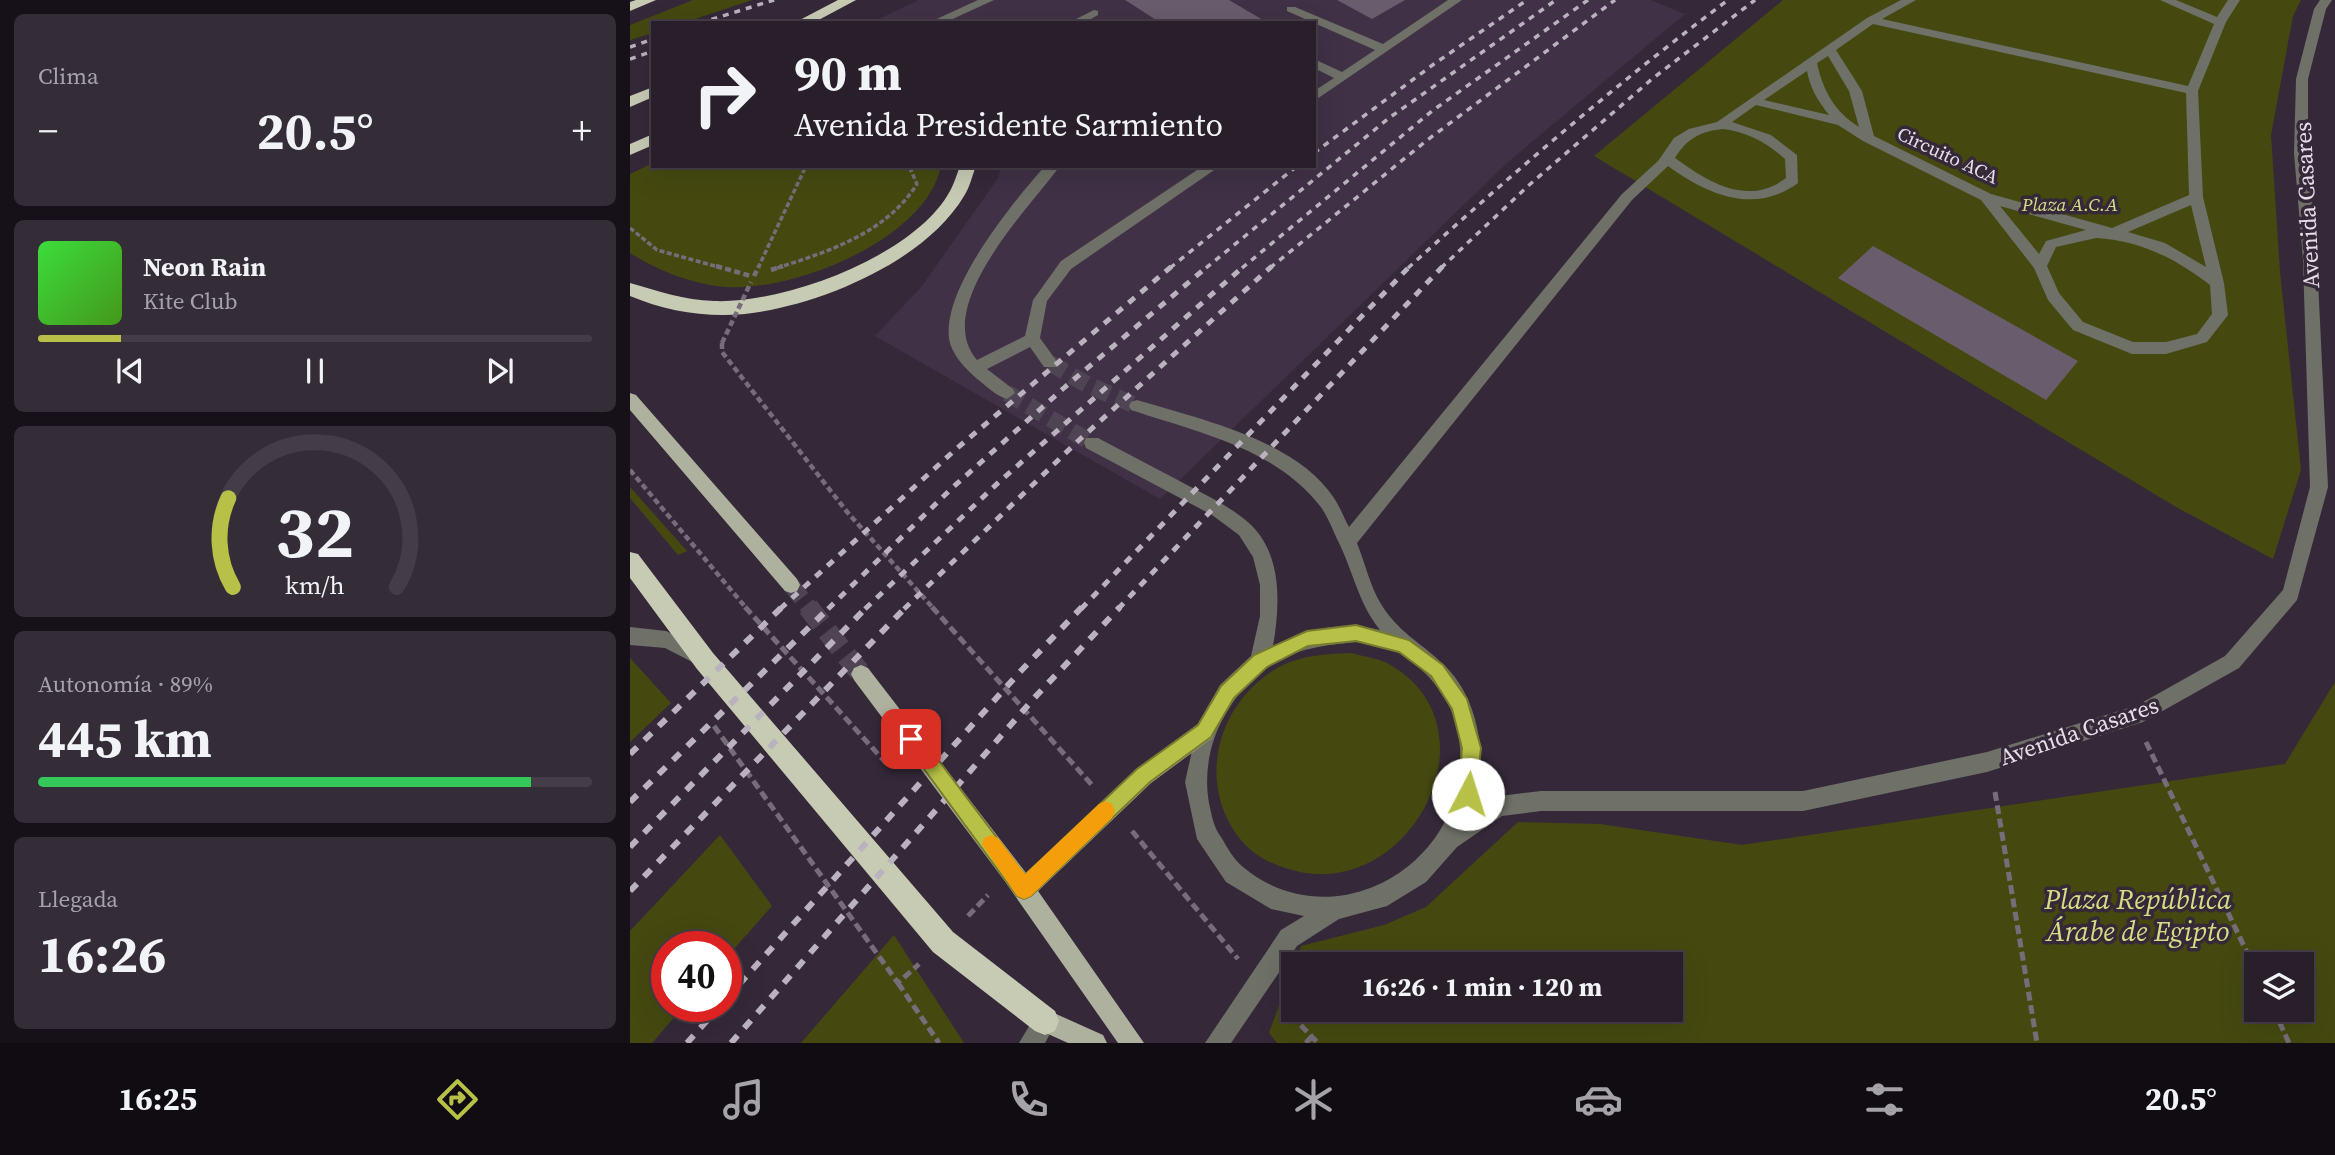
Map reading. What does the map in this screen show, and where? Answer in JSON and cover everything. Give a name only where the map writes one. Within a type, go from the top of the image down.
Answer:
[{"type":"highway","points":[[630,7],[649,0]]},
{"type":"highway","points":[[805,21],[849,0]]},
{"type":"highway","points":[[630,102],[651,92]]},
{"type":"highway","points":[[630,150],[651,140]]},
{"type":"highway","points":[[630,289],[678,305],[722,308],[768,303],[819,289],[870,268],[918,236],[940,215],[958,191],[967,168]]},
{"type":"highway","points":[[630,561],[705,661],[943,942],[1045,1021]]},
{"type":"main road","points":[[630,399],[791,585]]},
{"type":"main road","points":[[861,674],[1024,889],[1132,1043]]},
{"type":"main road","points":[[1024,889],[1144,776],[1205,731]]},
{"type":"main road","points":[[1045,1021],[1095,1043]]},
{"type":"street","points":[[939,21],[988,0]]},
{"type":"street","points":[[1316,96],[1456,0]]},
{"type":"street","points":[[1348,542],[1627,197],[1668,159],[1677,142],[1722,122],[1871,20],[1910,0]]},
{"type":"street","points":[[2166,0],[2220,22]]},
{"type":"street","points":[[1986,197],[2040,266],[2053,296],[2078,326],[2132,348],[2166,348],[2202,338],[2220,315],[2217,283],[2196,197],[2192,91],[2220,22],[2234,0]]},
{"type":"street","name":"Avenida Casares","points":[[1449,839],[1499,806],[1541,801],[1803,801],[1987,762],[2155,708],[2232,662],[2291,594],[2327,489],[2301,153],[2302,79],[2320,9],[2326,0]]},
{"type":"street","points":[[1287,4],[1384,49]]},
{"type":"street","points":[[1287,4],[1291,21]]},
{"type":"street","points":[[1078,21],[1094,13]]},
{"type":"street","points":[[1871,20],[2192,91]]},
{"type":"street","points":[[1829,49],[1848,71],[1861,100],[1868,138]]},
{"type":"street","name":"Circuito ACA","points":[[1811,62],[1815,83],[1824,101],[1842,122],[1868,138],[1986,197],[2113,233]]},
{"type":"street","points":[[1316,64],[1343,76]]},
{"type":"street","points":[[1754,102],[1842,122]]},
{"type":"street","points":[[1668,159],[1694,179],[1716,190],[1746,196],[1774,192],[1793,180],[1791,158],[1774,142],[1751,130],[1722,122]]},
{"type":"street","points":[[1007,393],[974,368],[957,340],[957,317],[965,291],[984,257],[1051,168]]},
{"type":"street","points":[[1050,363],[1032,339],[1040,300],[1066,265],[1210,168]]},
{"type":"street","points":[[2113,233],[2196,197]]},
{"type":"street","points":[[2040,266],[2051,244],[2071,235],[2113,233],[2158,245],[2189,260],[2217,283]]},
{"type":"street","points":[[974,368],[1032,339]]},
{"type":"street","points":[[1137,405],[1228,435],[1278,459],[1305,478],[1327,502],[1348,542],[1373,608],[1403,645],[1437,670],[1460,705],[1472,748],[1468,794],[1449,839],[1418,874],[1379,898],[1334,909],[1289,939],[1217,1043]]},
{"type":"street","points":[[1091,443],[1218,510],[1245,530],[1261,555],[1269,585],[1269,616],[1260,661]]},
{"type":"street","points":[[1334,909],[1279,901],[1234,874],[1204,832],[1195,782],[1205,731],[1227,692],[1260,661],[1307,639],[1356,633],[1403,645]]},
{"type":"street","points":[[630,636],[647,634],[669,639],[705,661]]},
{"type":"street","points":[[1031,1043],[1045,1021]]},
{"type":"path","points":[[805,168],[722,343],[722,352],[848,513],[1110,806],[1258,982],[1318,1043]]},
{"type":"path","points":[[630,228],[657,250],[753,276],[833,250],[892,216],[911,199],[918,184],[911,168]]},
{"type":"path","points":[[630,470],[745,607],[894,772]]},
{"type":"path","points":[[2132,716],[2167,781],[2247,952]]},
{"type":"path","points":[[1987,762],[1999,807],[2037,1043]]},
{"type":"path","points":[[898,984],[939,1043]]},
{"type":"path","points":[[2279,1022],[2289,1043]]},
{"type":"path","points":[[1306,1043],[1312,1036]]},
{"type":"shaded area","points":[[919,0],[1651,0],[1685,14],[1508,162],[1160,499],[875,336],[922,286],[998,178],[1001,168],[1316,168],[1316,21],[874,21]]},
{"type":"green space","points":[[693,0],[752,0],[689,21],[651,21],[651,34],[630,40],[630,25]]},
{"type":"green space","name":"Plaza A.C.A","points":[[1783,0],[2301,0],[2293,16],[2271,135],[2280,272],[2301,470],[2273,559],[2176,507],[1594,156]]},
{"type":"green space","points":[[651,164],[651,168],[940,168],[930,193],[910,217],[884,238],[853,256],[785,281],[725,287],[676,276],[630,253],[630,174]]},
{"type":"green space","points":[[630,487],[687,551],[678,555],[630,498]]},
{"type":"green space","points":[[1351,653],[1387,663],[1420,690],[1437,724],[1439,762],[1429,799],[1408,832],[1378,857],[1342,872],[1291,870],[1253,852],[1241,840],[1227,818],[1219,794],[1216,770],[1220,746],[1228,722],[1240,701],[1258,682],[1279,667],[1305,658]]},
{"type":"green space","points":[[630,658],[671,703],[630,742]]},
{"type":"green space","name":"Plaza República Árabe de Egipto","points":[[2335,682],[2335,1043],[1277,1043],[1269,1033],[1281,1000],[1281,1022],[1683,1022],[1683,952],[1299,952],[1301,946],[1384,925],[1426,907],[1518,822],[1600,824],[1742,845],[2285,764]]},
{"type":"green space","points":[[720,835],[772,906],[742,940],[742,931],[651,931],[651,1022],[670,1022],[652,1043],[630,1043],[630,931]]},
{"type":"green space","points":[[894,935],[964,1043],[801,1043]]},
{"type":"building","points":[[1125,0],[1229,0],[1265,21],[1158,21]]},
{"type":"building","points":[[1337,0],[1405,0],[1372,19]]},
{"type":"building","points":[[1873,246],[2078,361],[2046,400],[1838,278]]},
{"type":"tunnel","points":[[1050,363],[1088,385],[1137,406]]},
{"type":"tunnel","points":[[1007,393],[1092,443]]},
{"type":"tunnel","points":[[791,585],[810,609]]},
{"type":"tunnel","points":[[808,607],[861,674]]},
{"type":"railway","points":[[706,21],[774,0]]},
{"type":"railway","points":[[1316,152],[1434,64],[1527,0]]},
{"type":"railway","points":[[1206,268],[1389,118],[1556,0]]},
{"type":"railway","points":[[1242,268],[1432,111],[1588,0]]},
{"type":"railway","points":[[1270,268],[1426,141],[1615,0]]},
{"type":"railway","points":[[1409,267],[1565,130],[1728,0]]},
{"type":"railway","points":[[1442,267],[1528,186],[1652,79],[1755,0]]},
{"type":"railway","points":[[630,47],[651,40]]},
{"type":"railway","points":[[630,59],[651,52]]},
{"type":"railway","points":[[1170,268],[1295,168]]},
{"type":"railway","points":[[780,609],[955,450],[1172,266]]},
{"type":"railway","points":[[828,609],[951,489],[1065,387],[1208,266]]},
{"type":"railway","points":[[865,609],[999,482],[1244,266]]},
{"type":"railway","points":[[905,608],[1078,441],[1272,266]]},
{"type":"railway","points":[[1081,609],[1409,267]]},
{"type":"railway","points":[[1118,609],[1442,267]]},
{"type":"railway","points":[[630,754],[782,607]]},
{"type":"railway","points":[[630,802],[830,607]]},
{"type":"railway","points":[[742,981],[1018,674],[1082,607]]},
{"type":"railway","points":[[731,1043],[1037,695],[1120,607]]},
{"type":"railway","points":[[630,891],[905,608]]},
{"type":"railway","points":[[630,847],[865,609]]},
{"type":"railway","points":[[687,1043],[706,1022]]},
{"type":"slow traffic","points":[[991,844],[1024,889],[1105,811]]},
{"type":"route","points":[[911,739],[1024,889],[1144,776],[1205,731],[1227,692],[1260,661],[1307,639],[1356,633],[1403,645],[1437,670],[1460,705],[1472,748],[1468,794]]}]
